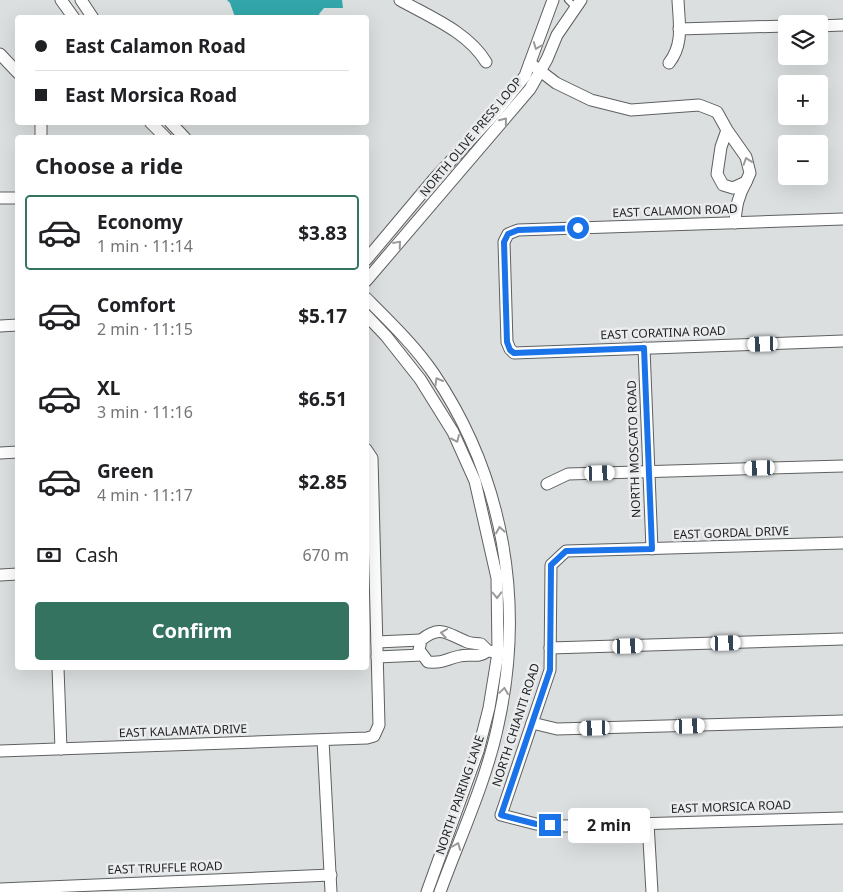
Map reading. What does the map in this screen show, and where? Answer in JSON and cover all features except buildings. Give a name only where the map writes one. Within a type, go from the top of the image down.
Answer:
[{"type":"street","points":[[61,0],[72,15]]},
{"type":"street","points":[[81,0],[91,15]]},
{"type":"street","points":[[400,0],[466,38],[479,51],[486,62]]},
{"type":"street","name":"NORTH OLIVE PRESS LOOP","points":[[369,277],[525,85],[525,76],[553,0]]},
{"type":"street","points":[[668,63],[675,56],[679,44],[678,0]]},
{"type":"street","name":"NORTH OLIVE PRESS LOOP","points":[[369,256],[439,173],[497,110],[540,71],[574,2]]},
{"type":"street","points":[[828,26],[843,25]]},
{"type":"street","points":[[679,29],[778,26]]},
{"type":"street","points":[[0,54],[15,70]]},
{"type":"street","points":[[530,64],[556,83],[591,100],[631,110],[699,105],[717,112],[746,157],[750,173],[738,197],[735,222]]},
{"type":"street","points":[[153,125],[163,135]]},
{"type":"street","points":[[173,125],[182,135]]},
{"type":"street","points":[[727,130],[720,148],[717,174],[732,206],[735,222]]},
{"type":"street","points":[[723,185],[732,188],[746,182]]},
{"type":"street","points":[[0,198],[15,198]]},
{"type":"street","name":"EAST CALAMON ROAD","points":[[514,353],[510,350],[507,342],[504,242],[508,234],[518,230],[843,219]]},
{"type":"street","name":"NORTH PAIRING LANE","points":[[369,301],[396,327],[434,374],[462,422],[480,463],[499,521],[508,579],[498,653]]},
{"type":"street","name":"NORTH PAIRING LANE","points":[[369,318],[386,336],[420,379],[453,432],[475,481],[497,578],[498,653],[504,696],[492,750],[438,886],[427,892]]},
{"type":"street","points":[[0,326],[15,325]]},
{"type":"street","name":"EAST CORATINA ROAD","points":[[514,353],[843,341]]},
{"type":"street","name":"NORTH MOSCATO ROAD","points":[[644,348],[652,549]]},
{"type":"street","points":[[0,452],[15,452]]},
{"type":"street","points":[[369,454],[372,458],[370,561],[377,657],[422,655]]},
{"type":"street","points":[[547,484],[568,474],[843,466]]},
{"type":"street","name":"EAST GORDAL DRIVE","points":[[561,555],[566,551],[843,543]]},
{"type":"street","name":"NORTH CHIANTI ROAD","points":[[501,815],[550,670],[551,565],[561,555]]},
{"type":"street","points":[[0,575],[15,574]]},
{"type":"street","points":[[376,642],[421,640],[429,634],[445,631],[467,642],[482,644],[498,653]]},
{"type":"street","points":[[550,648],[843,639]]},
{"type":"street","points":[[421,640],[420,650],[428,662],[440,663],[460,656],[480,656],[498,653]]},
{"type":"street","name":"EAST KALAMATA DRIVE","points":[[0,752],[367,738],[374,736],[379,726],[377,657]]},
{"type":"street","points":[[58,670],[61,749]]},
{"type":"street","points":[[532,723],[557,729],[843,721]]},
{"type":"street","points":[[323,740],[331,892]]},
{"type":"street","name":"EAST MORSICA ROAD","points":[[501,815],[536,824],[555,825],[843,818]]},
{"type":"street","points":[[648,823],[652,892]]},
{"type":"street","name":"EAST TRUFFLE ROAD","points":[[0,889],[52,890],[331,875]]},
{"type":"water","points":[[227,0],[342,0],[343,8],[324,8],[319,15],[234,15]]},
{"type":"route","points":[[550,825],[536,824],[501,815],[550,670],[551,565],[566,551],[652,549],[644,348],[514,353],[510,350],[507,342],[504,242],[508,234],[518,230],[578,228]]}]
